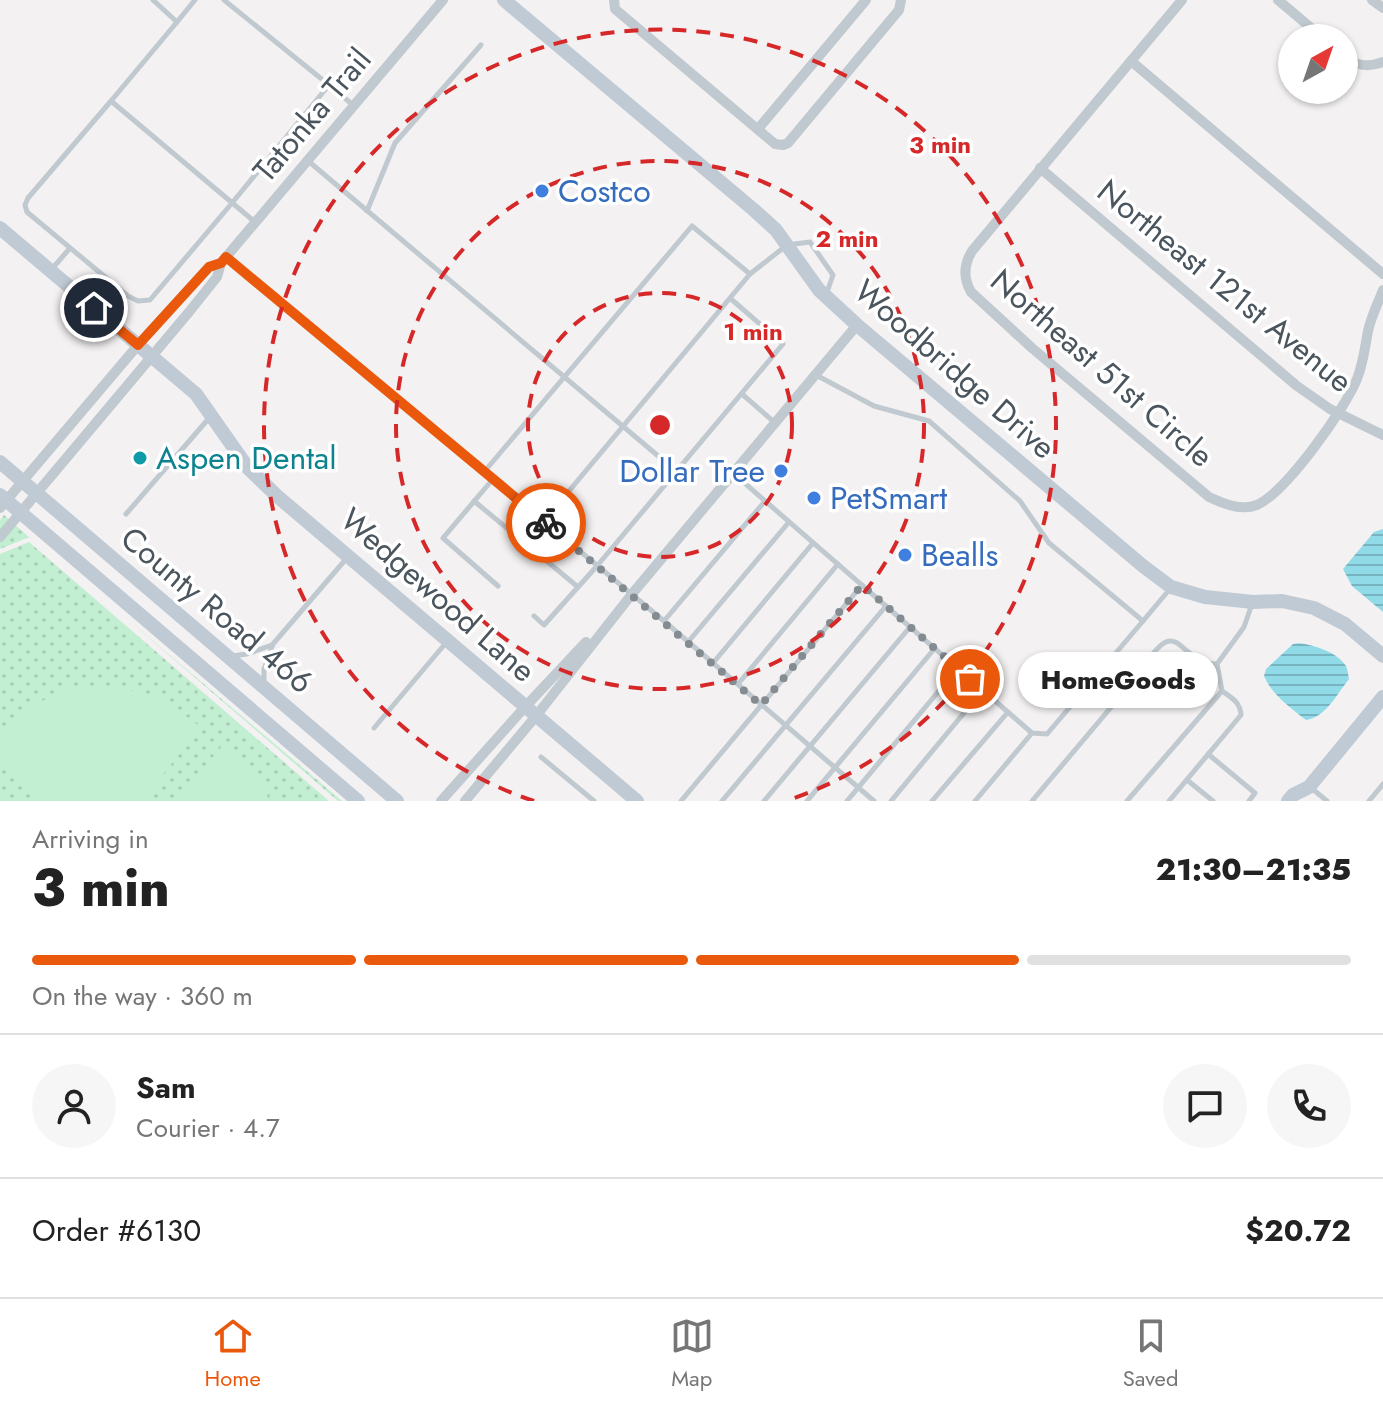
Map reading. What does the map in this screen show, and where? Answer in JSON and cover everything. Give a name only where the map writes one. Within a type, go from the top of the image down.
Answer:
[{"type":"street","name":"Tatonka Trail","points":[[223,260],[443,0]]},
{"type":"street","name":"Woodbridge Drive","points":[[504,0],[776,230],[819,290],[857,325],[1171,587],[1205,597],[1253,602],[1282,601],[1314,608],[1345,624],[1383,656]]},
{"type":"street","points":[[614,0],[615,9],[776,144],[783,145],[788,143],[899,10],[901,0]]},
{"type":"street","points":[[758,129],[866,0]]},
{"type":"street","name":"Northeast 51st Circle","points":[[1182,0],[972,251],[966,260],[966,283],[971,292],[1209,497],[1242,507],[1255,506],[1271,496],[1339,414],[1359,375],[1368,330],[1383,290]]},
{"type":"street","points":[[1278,0],[1306,24]]},
{"type":"street","points":[[1372,0],[1383,8]]},
{"type":"street","points":[[1131,61],[1383,274]]},
{"type":"street","points":[[1358,65],[1367,67],[1383,62]]},
{"type":"street","name":"Northeast 121st Avenue","points":[[1040,168],[1297,386],[1339,414],[1383,435]]},
{"type":"street","name":"Wedgewood Lane","points":[[2,234],[51,271],[196,394],[248,468],[277,496],[637,801]]},
{"type":"street","points":[[2,501],[209,267],[223,260]]},
{"type":"street","points":[[0,537],[217,277],[223,260]]},
{"type":"street","points":[[441,801],[531,711],[857,325]]},
{"type":"street","name":"County Road 466","points":[[0,462],[397,801]]},
{"type":"street","name":"County Road 466","points":[[2,501],[21,512],[358,801]]},
{"type":"street","points":[[1288,801],[1293,795],[1307,794],[1383,697]]},
{"type":"street","points":[[465,801],[531,711]]},
{"type":"lane","points":[[153,0],[177,22]]},
{"type":"lane","points":[[195,0],[25,205],[27,212],[128,296],[138,301],[150,300],[329,85]]},
{"type":"lane","points":[[224,0],[353,106]]},
{"type":"lane","points":[[367,211],[395,143],[481,45]]},
{"type":"lane","points":[[111,101],[255,222]]},
{"type":"lane","points":[[307,160],[676,471]]},
{"type":"lane","points":[[484,472],[692,226],[750,274]]},
{"type":"lane","points":[[544,521],[750,274],[787,245]]},
{"type":"lane","points":[[51,271],[70,248]]},
{"type":"lane","points":[[223,260],[632,594],[874,801]]},
{"type":"lane","points":[[534,616],[544,625],[783,344],[731,299]]},
{"type":"lane","points":[[815,375],[874,406],[929,421],[1020,501],[1049,543],[1143,621]]},
{"type":"lane","points":[[742,394],[774,422]]},
{"type":"lane","points":[[126,514],[211,416]]},
{"type":"lane","points":[[732,472],[1032,733],[1047,734],[1171,587]]},
{"type":"lane","points":[[493,479],[443,538],[498,586]]},
{"type":"lane","points":[[474,501],[578,587]]},
{"type":"lane","points":[[664,621],[765,501]]},
{"type":"lane","points":[[688,642],[789,522]]},
{"type":"lane","points":[[713,663],[813,543]]},
{"type":"lane","points":[[264,687],[264,669],[273,644],[349,555]]},
{"type":"lane","points":[[738,684],[838,564]]},
{"type":"lane","points":[[681,801],[862,585]]},
{"type":"lane","points":[[1169,801],[1241,715],[1240,706],[1222,691],[1217,664],[1244,627],[1253,602]]},
{"type":"lane","points":[[722,801],[886,606]]},
{"type":"lane","points":[[764,801],[910,627]]},
{"type":"lane","points":[[374,728],[449,641]]},
{"type":"lane","points":[[1032,801],[1159,646],[1167,641],[1177,642],[1197,659],[1217,664]]},
{"type":"lane","points":[[228,657],[273,644]]},
{"type":"lane","points":[[807,801],[935,648]]},
{"type":"lane","points":[[847,801],[958,668]]},
{"type":"lane","points":[[891,801],[983,690]]},
{"type":"lane","points":[[1127,801],[1222,691]]},
{"type":"lane","points":[[932,801],[1008,712]]},
{"type":"lane","points":[[975,801],[1032,733]]},
{"type":"lane","points":[[1208,754],[1255,793],[1249,801]]},
{"type":"lane","points":[[541,757],[594,801]]},
{"type":"lane","points":[[1187,780],[1213,801]]},
{"type":"lane","points":[[1372,800],[1383,784]]},
{"type":"lane","points":[[1307,794],[1327,801]]},
{"type":"green space","points":[[4,515],[30,538],[0,549],[0,520]]},
{"type":"green space","points":[[29,542],[329,801],[0,801],[0,554]]},
{"type":"green space","points":[[127,619],[342,801],[338,801]]},
{"type":"green space","points":[[78,685],[127,689],[163,700],[201,727],[142,801],[45,801],[0,758],[0,731],[26,708]]},
{"type":"green space","points":[[222,746],[264,786],[269,801],[175,801]]},
{"type":"water","points":[[1383,529],[1383,612],[1352,586],[1343,569],[1374,532]]},
{"type":"water","points":[[1293,644],[1318,647],[1337,657],[1346,666],[1349,679],[1325,710],[1306,720],[1277,695],[1264,676],[1266,669]]},
{"type":"way so far","points":[[546,523],[761,705],[862,585],[970,679]]},
{"type":"place","name":"Costco","points":[[542,191]]},
{"type":"place","name":"Aspen Dental","points":[[140,458]]},
{"type":"place","name":"Dollar Tree","points":[[781,471]]},
{"type":"place","name":"PetSmart","points":[[814,498]]},
{"type":"place","name":"Bealls","points":[[905,555]]},
{"type":"place","name":"HomeGoods","points":[[970,679]]},
{"type":"route","points":[[94,308],[138,345],[209,267],[221,263],[226,257],[546,523]]}]
